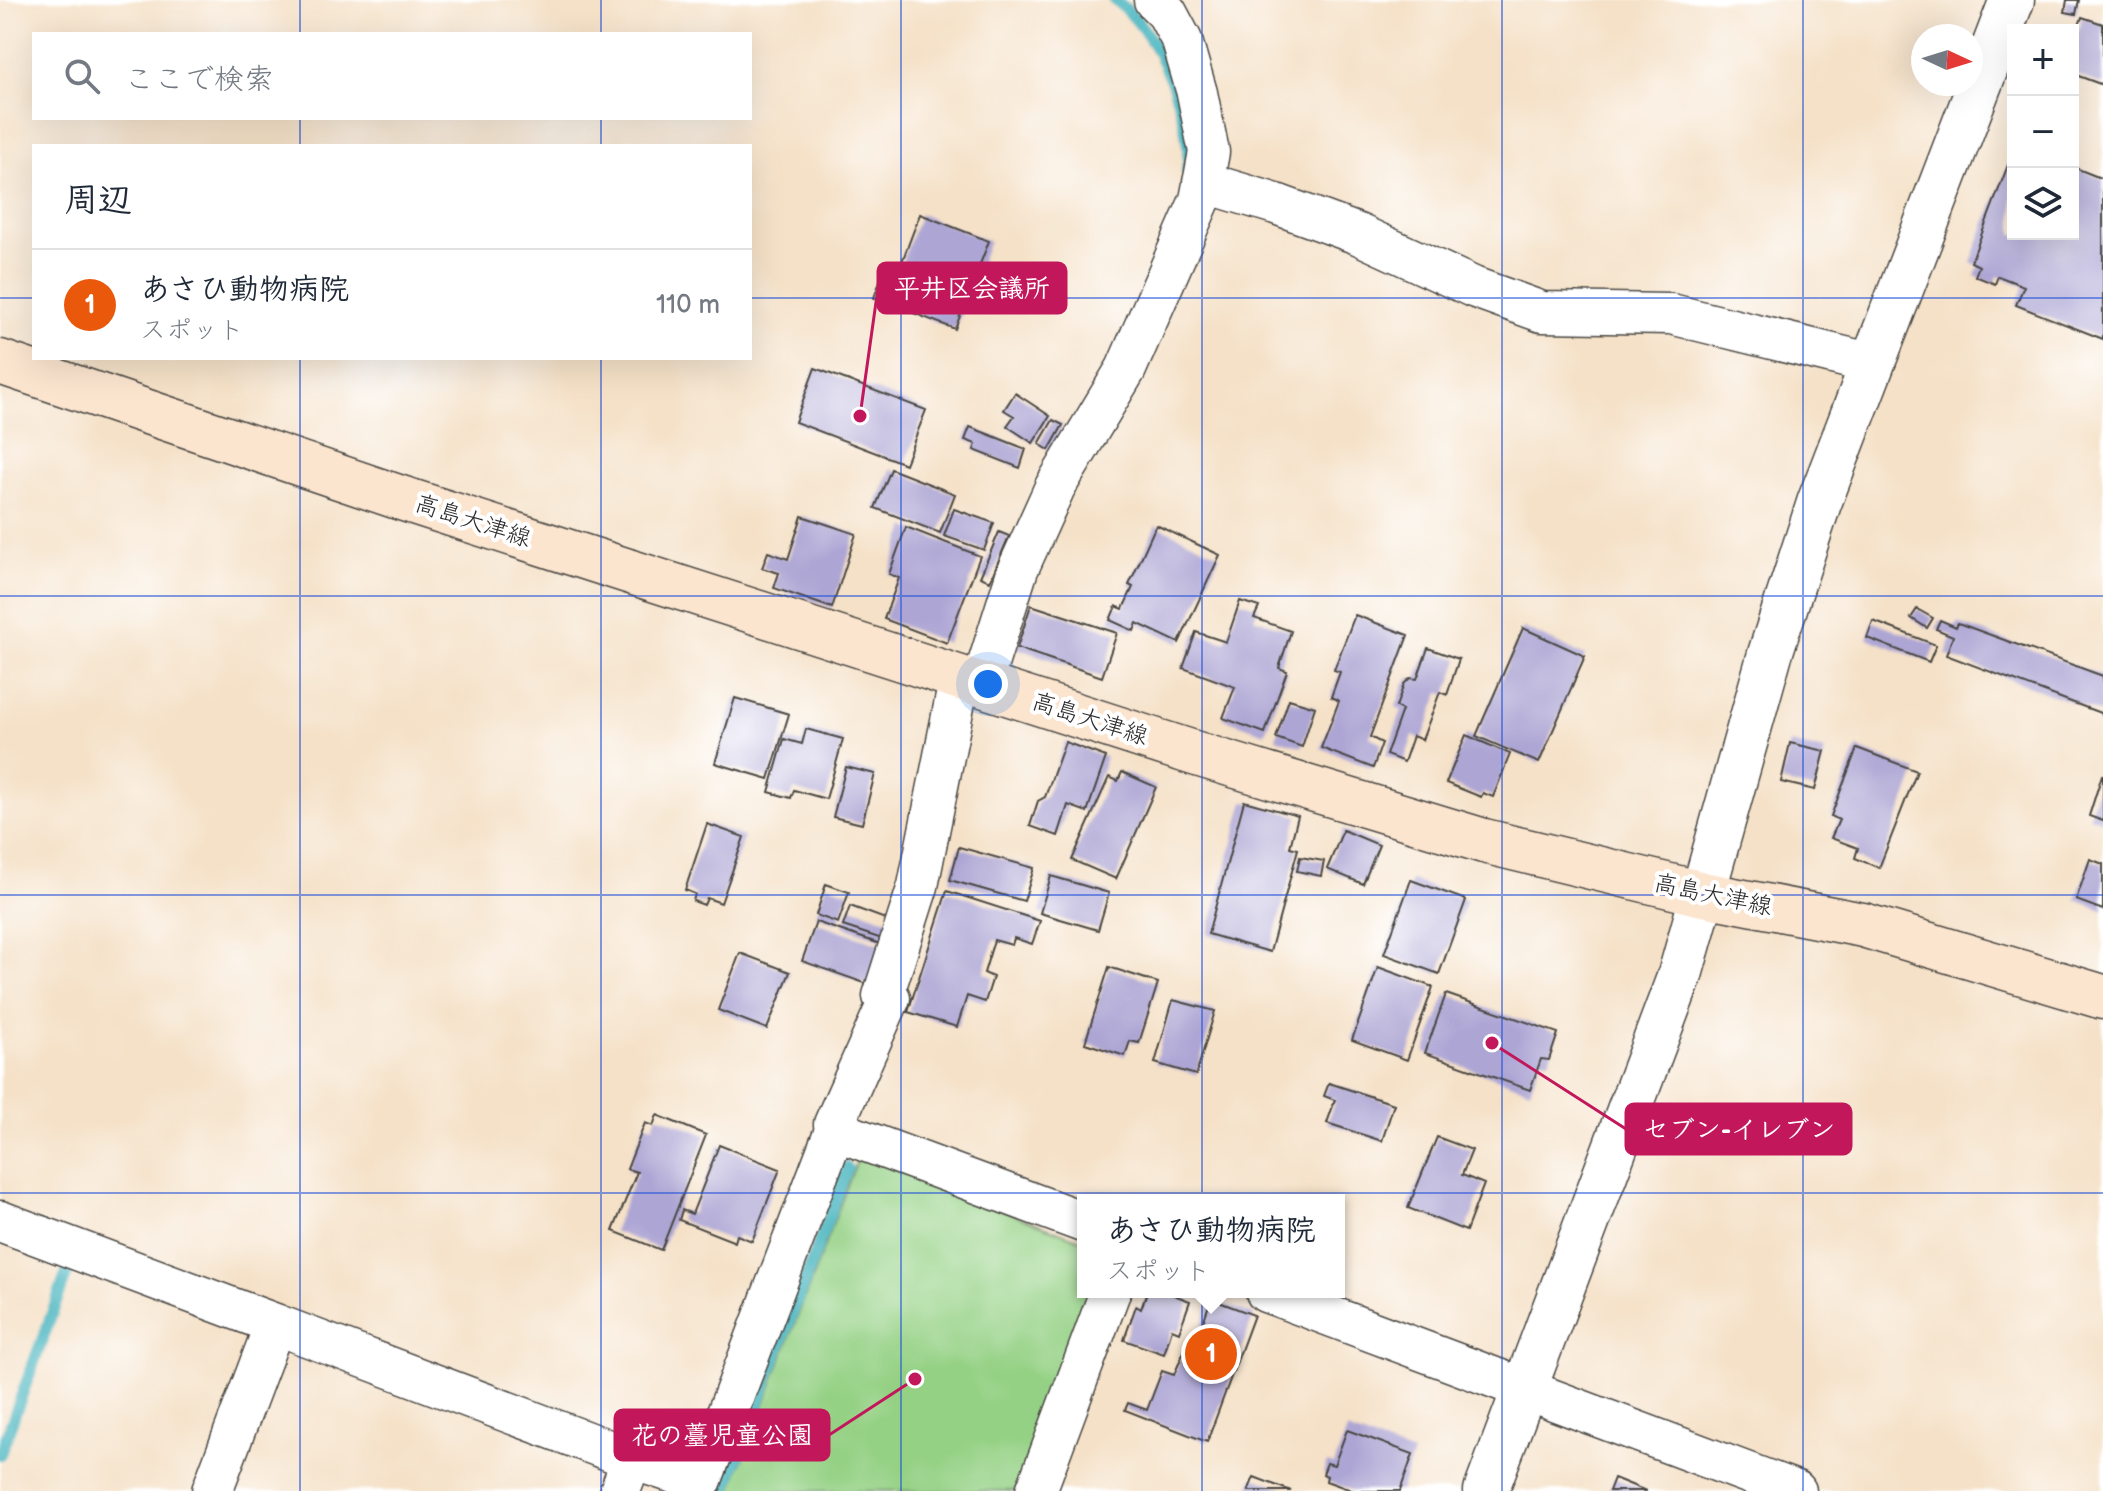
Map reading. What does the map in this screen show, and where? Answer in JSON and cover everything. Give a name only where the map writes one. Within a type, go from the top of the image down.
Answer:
[{"type":"main road","name":"高島大津線","points":[[0,362],[398,497],[1197,754],[1484,841],[1703,894],[1863,925],[2103,997]]},
{"type":"street","points":[[0,1221],[275,1324],[626,1475],[701,1482],[835,1130],[834,1124],[890,998],[883,996],[918,886],[971,679],[1055,487],[1126,369],[1200,200],[1209,152],[1197,93],[1182,41],[1167,13],[1154,0]]},
{"type":"street","points":[[1486,1491],[1680,975],[1770,654],[1819,503],[2012,0]]},
{"type":"street","points":[[1203,182],[1358,234],[1473,287],[1542,312],[1671,314],[1873,364]]},
{"type":"street","points":[[835,1130],[1077,1220]]},
{"type":"street","points":[[1036,1491],[1108,1298]]},
{"type":"street","points":[[1282,1298],[1796,1491]]},
{"type":"street","points":[[212,1491],[275,1324]]},
{"type":"green space","points":[[859,1155],[1077,1239],[1077,1298],[1089,1298],[1015,1491],[731,1491]]},
{"type":"building","points":[[2067,0],[2079,0],[2076,14],[2065,12]]},
{"type":"building","points":[[2082,17],[2103,24],[2103,85],[2079,76],[2079,26]]},
{"type":"building","points":[[2007,168],[2007,240],[2079,240],[2079,169],[2103,179],[2103,339],[2016,305],[2024,286],[1998,276],[1995,284],[1975,276],[1979,266],[1971,262]]},
{"type":"building","points":[[920,214],[989,241],[955,329],[874,298],[884,270],[897,275]]},
{"type":"building","points":[[815,368],[926,410],[905,464],[795,422]]},
{"type":"building","points":[[1015,393],[1050,416],[1033,443],[1007,426],[1014,416],[1004,410]]},
{"type":"building","points":[[1053,420],[1063,425],[1049,450],[1039,444]]},
{"type":"building","points":[[970,427],[1026,449],[1020,468],[974,450],[976,444],[965,440]]},
{"type":"building","points":[[891,469],[955,494],[940,533],[875,508]]},
{"type":"building","points":[[954,509],[994,523],[984,550],[944,536]]},
{"type":"building","points":[[802,516],[856,534],[832,608],[774,588],[779,573],[762,568],[768,552],[788,559]]},
{"type":"building","points":[[1156,525],[1220,555],[1179,643],[1137,623],[1134,631],[1110,620],[1116,606],[1123,609],[1133,587],[1129,585]]},
{"type":"building","points":[[906,527],[980,556],[947,643],[884,619],[899,578],[889,574]]},
{"type":"building","points":[[999,532],[1009,536],[990,581],[980,577]]},
{"type":"building","points":[[1240,601],[1259,607],[1254,618],[1291,631],[1279,668],[1287,671],[1265,733],[1223,718],[1235,687],[1183,668],[1196,632],[1226,642]]},
{"type":"building","points":[[1031,605],[1117,633],[1102,677],[1017,648]]},
{"type":"building","points":[[1917,609],[1933,618],[1927,628],[1911,618]]},
{"type":"building","points":[[1355,615],[1408,635],[1370,737],[1382,743],[1373,768],[1321,748],[1339,701],[1331,697],[1340,672],[1334,670]]},
{"type":"building","points":[[1940,620],[1956,627],[1958,623],[2103,676],[2103,714],[1946,655],[1953,636],[1936,629]]},
{"type":"building","points":[[1873,621],[1936,645],[1929,662],[1867,638]]},
{"type":"building","points":[[1523,628],[1585,656],[1539,763],[1476,736]]},
{"type":"building","points":[[1428,648],[1459,659],[1447,695],[1440,692],[1422,740],[1413,736],[1404,762],[1386,755],[1402,710],[1396,707],[1404,684],[1410,678],[1417,679]]},
{"type":"building","points":[[735,698],[789,714],[769,779],[715,763]]},
{"type":"building","points":[[1289,699],[1315,707],[1302,747],[1276,738]]},
{"type":"building","points":[[806,729],[843,739],[826,799],[794,790],[791,798],[769,792],[784,739],[802,744]]},
{"type":"building","points":[[1466,735],[1510,754],[1493,797],[1483,793],[1481,797],[1446,783]]},
{"type":"building","points":[[1065,742],[1106,757],[1087,812],[1068,805],[1058,836],[1030,826],[1038,801],[1045,797]]},
{"type":"building","points":[[1790,743],[1825,751],[1815,790],[1781,782]]},
{"type":"building","points":[[1857,748],[1917,771],[1879,868],[1855,858],[1858,848],[1831,838],[1839,820],[1831,816]]},
{"type":"building","points":[[846,767],[875,774],[862,824],[833,817]]},
{"type":"building","points":[[1122,772],[1156,787],[1116,879],[1072,860],[1109,777],[1118,781]]},
{"type":"building","points":[[2103,775],[2103,821],[2089,816]]},
{"type":"building","points":[[1244,801],[1298,816],[1290,847],[1298,849],[1270,952],[1208,934]]},
{"type":"building","points":[[707,824],[744,837],[721,903],[707,898],[704,905],[693,901],[695,894],[685,890]]},
{"type":"building","points":[[1343,830],[1379,845],[1363,884],[1327,869]]},
{"type":"building","points":[[959,847],[1034,868],[1024,901],[950,880]]},
{"type":"building","points":[[1300,857],[1324,861],[1321,876],[1297,871]]},
{"type":"building","points":[[2090,859],[2103,864],[2103,910],[2076,900]]},
{"type":"building","points":[[1051,876],[1109,893],[1098,930],[1040,913]]},
{"type":"building","points":[[1411,880],[1466,900],[1439,974],[1384,954]]},
{"type":"building","points":[[826,884],[849,892],[838,923],[816,915]]},
{"type":"building","points":[[947,891],[1040,921],[1032,944],[1014,938],[1012,945],[994,940],[984,973],[993,977],[985,1002],[967,996],[957,1027],[908,1012]]},
{"type":"building","points":[[850,906],[891,921],[885,940],[843,926]]},
{"type":"building","points":[[816,922],[883,945],[870,985],[802,961]]},
{"type":"building","points":[[740,953],[790,972],[767,1029],[718,1010]]},
{"type":"building","points":[[1109,967],[1158,983],[1139,1043],[1130,1041],[1125,1056],[1085,1043]]},
{"type":"building","points":[[1378,967],[1433,987],[1407,1060],[1352,1040]]},
{"type":"building","points":[[1446,994],[1558,1033],[1549,1060],[1541,1059],[1530,1090],[1425,1053]]},
{"type":"building","points":[[1173,1000],[1215,1011],[1196,1075],[1155,1063]]},
{"type":"building","points":[[1329,1083],[1394,1104],[1382,1141],[1327,1123],[1335,1100],[1324,1096]]},
{"type":"building","points":[[657,1115],[706,1135],[661,1250],[613,1231],[637,1172],[627,1169],[645,1123],[653,1126]]},
{"type":"building","points":[[1437,1137],[1472,1150],[1462,1175],[1484,1184],[1466,1231],[1408,1208]]},
{"type":"building","points":[[719,1145],[780,1169],[752,1241],[737,1235],[735,1242],[679,1220],[682,1210],[692,1214]]},
{"type":"building","points":[[1145,1298],[1182,1298],[1190,1301],[1179,1332],[1172,1329],[1164,1354],[1124,1340],[1136,1306],[1141,1309]]},
{"type":"building","points":[[1211,1299],[1254,1315],[1207,1442],[1125,1410],[1128,1403],[1147,1410],[1162,1371],[1174,1375],[1191,1335],[1198,1337]]},
{"type":"building","points":[[1347,1430],[1413,1454],[1400,1491],[1354,1491],[1326,1481],[1327,1476],[1323,1474],[1327,1463],[1334,1465]]},
{"type":"building","points":[[1254,1477],[1291,1491],[1248,1491]]},
{"type":"building","points":[[1614,1478],[1646,1491],[1609,1491]]},
{"type":"waterway","points":[[1114,0],[1130,13],[1144,31],[1170,77],[1185,128],[1187,171]]},
{"type":"waterway","points":[[725,1491],[847,1168]]},
{"type":"waterway","points":[[0,1454],[68,1270]]},
{"type":"place","name":"平井区会議所","points":[[860,416]]},
{"type":"place","name":"セブン-イレブン","points":[[1492,1043]]},
{"type":"place","name":"あさひ動物病院","points":[[1211,1354]]},
{"type":"place","name":"花の薹児童公園","points":[[915,1379]]}]
